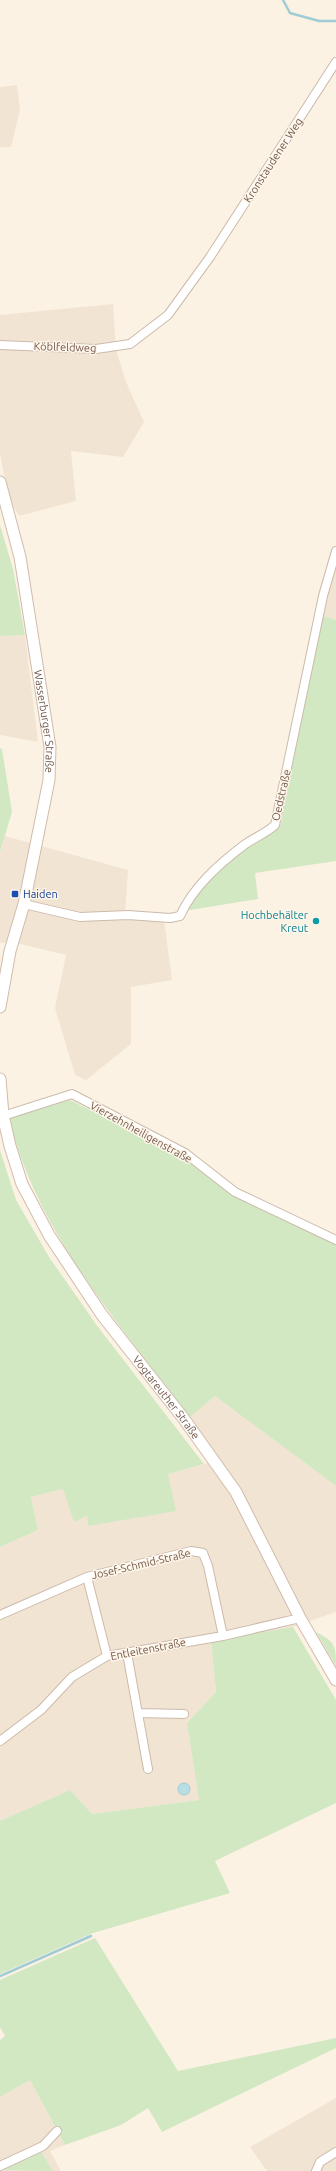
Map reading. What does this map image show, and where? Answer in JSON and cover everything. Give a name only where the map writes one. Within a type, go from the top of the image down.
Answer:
[{"type":"main road","name":"Wasserburger Straße","points":[[0,482],[20,557],[50,747],[49,780],[24,904],[10,951],[0,1007]]},
{"type":"main road","points":[[0,1079],[1,1116]]},
{"type":"main road","name":"Vogtareuther Straße","points":[[1,1116],[22,1184],[49,1235],[102,1315],[184,1419],[223,1473],[250,1519],[300,1618],[336,1680]]},
{"type":"street","name":"Kronstaudener Weg","points":[[210,257],[336,62]]},
{"type":"street","name":"Köblfeldweg","points":[[0,345],[96,349],[130,344],[168,315],[210,257]]},
{"type":"street","name":"Oedstraße","points":[[24,904],[80,917],[128,915],[170,918],[180,916],[184,907],[207,876],[245,844],[265,834],[275,825],[323,596],[336,551]]},
{"type":"street","name":"Vierzehnheiligenstraße","points":[[1,1116],[72,1094],[185,1153],[235,1192],[336,1240]]},
{"type":"street","name":"Josef-Schmid-Straße","points":[[0,1614],[87,1577],[191,1551],[203,1553],[208,1566],[223,1636]]},
{"type":"street","points":[[87,1577],[107,1656]]},
{"type":"street","name":"Entleitenstraße","points":[[0,1741],[41,1710],[72,1677],[107,1656],[223,1636],[300,1618]]},
{"type":"street","points":[[126,1653],[148,1769]]},
{"type":"street","points":[[138,1713],[184,1714]]},
{"type":"street","points":[[0,2166],[43,2146],[56,2131]]},
{"type":"street","points":[[316,2171],[320,2162],[336,2152]]},
{"type":"shaded area","points":[[17,85],[20,110],[11,147],[0,147],[0,87]]},
{"type":"shaded area","points":[[113,304],[116,350],[126,382],[144,422],[123,457],[71,451],[76,501],[19,516],[8,497],[0,453],[0,315]]},
{"type":"shaded area","points":[[336,549],[336,620],[316,615]]},
{"type":"shaded area","points":[[25,635],[38,742],[0,735],[0,636]]},
{"type":"shaded area","points":[[5,836],[128,870],[125,914],[164,920],[172,980],[131,987],[131,1044],[86,1080],[75,1075],[55,1008],[66,955],[13,942],[0,943],[0,852]]},
{"type":"shaded area","points":[[215,1396],[336,1486],[336,1612],[293,1627],[211,1641],[216,1692],[187,1723],[199,1800],[92,1814],[70,1790],[0,1821],[0,1547],[38,1530],[31,1497],[64,1489],[74,1522],[87,1516],[88,1526],[168,1474],[219,1460],[190,1417]]},
{"type":"shaded area","points":[[30,2080],[65,2145],[50,2151],[61,2171],[0,2171],[0,2097]]},
{"type":"shaded area","points":[[336,2098],[336,2171],[267,2171],[250,2147]]},
{"type":"green space","points":[[0,525],[13,569],[25,635],[0,636]]},
{"type":"green space","points":[[322,616],[336,620],[336,861],[255,873],[258,899],[184,911],[210,878],[249,844],[268,836],[281,823]]},
{"type":"green space","points":[[0,748],[2,749],[12,812],[0,852]]},
{"type":"green space","points":[[70,1100],[183,1156],[234,1195],[336,1244],[336,1486],[215,1396],[190,1417],[136,1348],[84,1276],[60,1239],[39,1200],[22,1160],[9,1118]]},
{"type":"green space","points":[[0,1150],[16,1200],[49,1257],[98,1327],[204,1464],[168,1474],[176,1511],[88,1526],[87,1516],[74,1522],[63,1489],[31,1497],[38,1530],[0,1547]]},
{"type":"green space","points":[[293,1627],[336,1700],[336,1803],[215,1861],[230,1893],[93,1933],[0,1974],[0,1821],[70,1790],[92,1814],[199,1800],[187,1723],[216,1692],[211,1641]]},
{"type":"green space","points":[[316,1632],[333,1645],[336,1653],[336,1666]]},
{"type":"green space","points":[[95,1938],[178,2071],[336,2038],[336,2048],[162,2132],[148,2108],[121,2125],[65,2145],[30,2080],[0,2097],[0,2040],[5,2036],[0,2027],[0,1980]]},
{"type":"green space","points":[[40,2150],[53,2171],[0,2170],[0,2169]]},
{"type":"water","points":[[182,1783],[186,1783],[190,1789],[186,1795],[182,1795],[178,1791],[178,1787]]},
{"type":"waterway","points":[[283,0],[290,13],[319,21],[336,21]]},
{"type":"waterway","points":[[0,1976],[91,1936]]},
{"type":"place","name":"Haiden","points":[[15,894]]},
{"type":"place","name":"Hochbehälter Kreut","points":[[316,921]]}]
